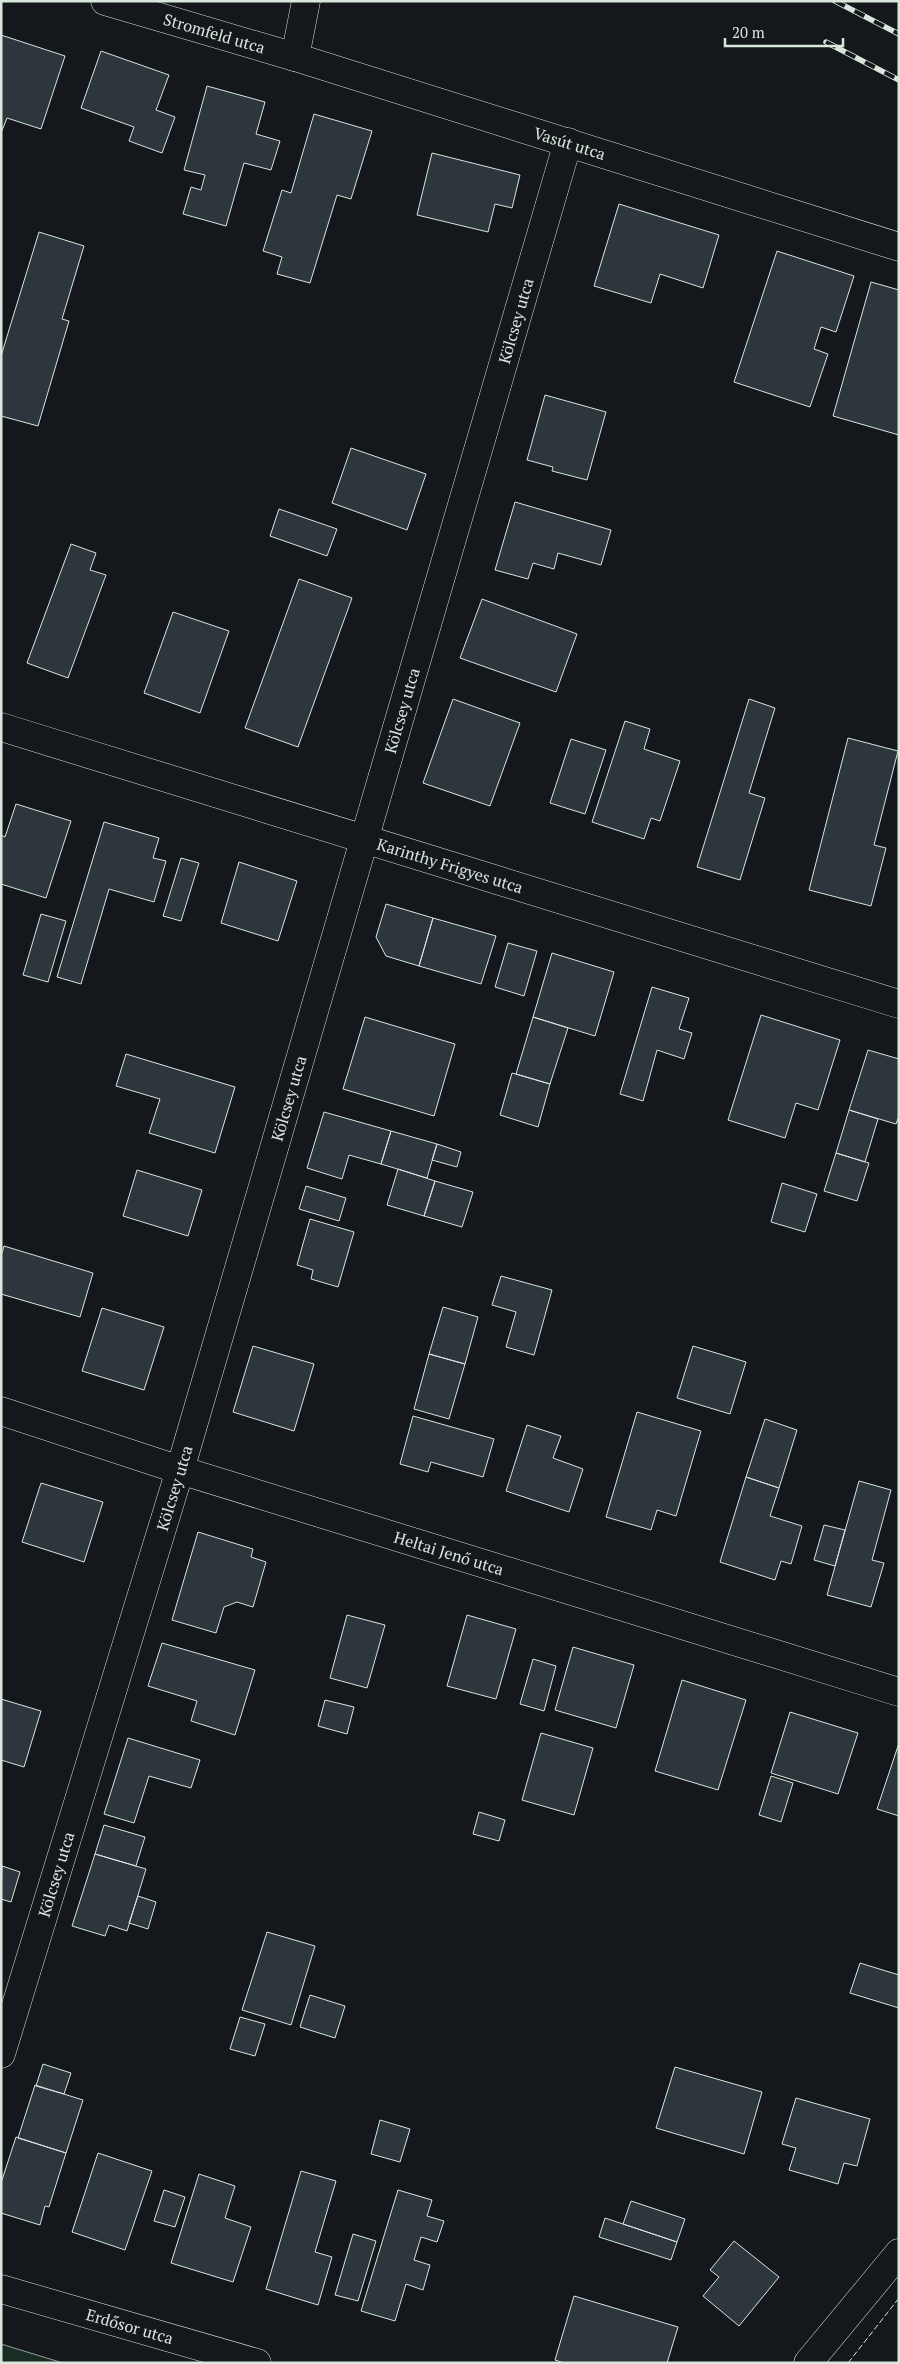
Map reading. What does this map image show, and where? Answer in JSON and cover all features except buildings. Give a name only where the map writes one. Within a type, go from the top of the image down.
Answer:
[{"type":"street","name":"Stromfeld utca","points":[[105,1],[295,57]]},
{"type":"street","points":[[295,57],[306,1]]},
{"type":"street","name":"Vasút utca","points":[[295,57],[899,247]]},
{"type":"street","name":"Kölcsey utca","points":[[1,2054],[180,1470],[568,142]]},
{"type":"street","name":"Karinthy Frigyes utca","points":[[1,728],[899,1004]]},
{"type":"street","name":"Heltai Jenő utca","points":[[1,1411],[180,1470],[899,1692]]},
{"type":"street","points":[[808,2363],[899,2253]]},
{"type":"street","name":"Erdősor utca","points":[[1,2289],[257,2363]]},
{"type":"green space","points":[[1,2344],[63,2363],[1,2363]]},
{"type":"railway","points":[[835,1],[899,34]]},
{"type":"railway","points":[[826,42],[899,80]]},
{"type":"fence","points":[[848,2363],[899,2298]]}]
